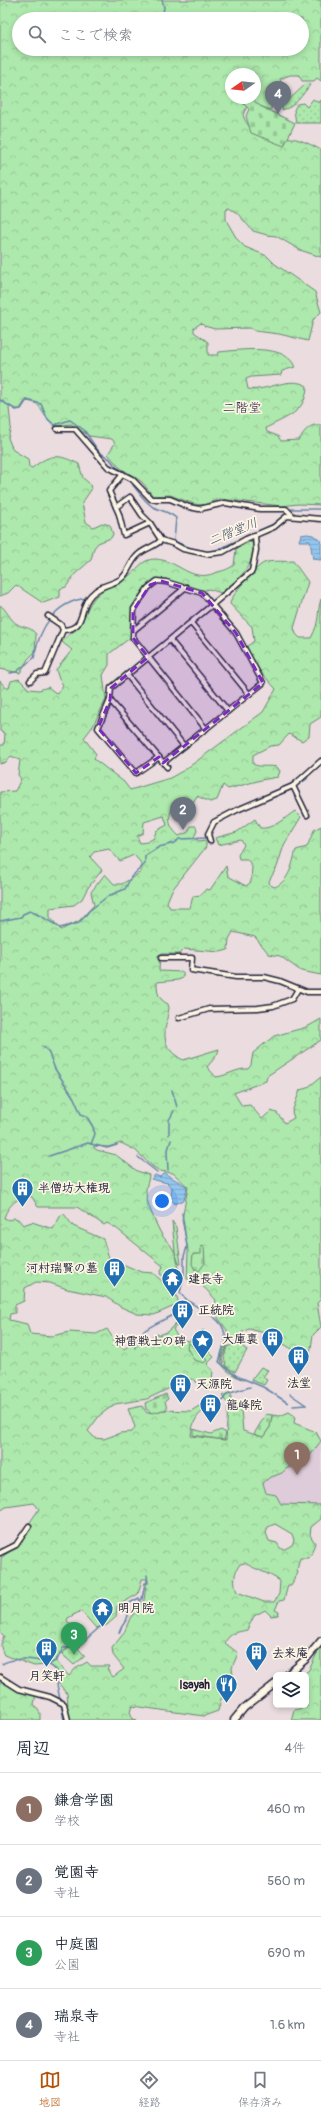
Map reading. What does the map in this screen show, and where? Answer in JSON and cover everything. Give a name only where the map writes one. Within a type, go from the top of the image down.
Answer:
[{"type":"main road","points":[[291,1672],[306,1659],[321,1640]]},
{"type":"main road","points":[[234,1720],[244,1708],[273,1685]]},
{"type":"street","points":[[57,429],[75,430],[108,467],[132,479],[151,498],[170,499],[188,507],[199,509],[225,503],[260,509],[286,509],[292,515]]},
{"type":"street","points":[[123,474],[109,491],[110,497],[116,506],[124,535],[150,523]]},
{"type":"street","points":[[116,506],[130,497],[142,515],[164,541],[183,549],[207,554],[224,552],[255,535],[274,527],[286,516],[292,515],[321,519]]},
{"type":"street","points":[[159,757],[136,773],[98,728],[110,700],[111,688],[212,606],[252,571],[256,550],[255,535]]},
{"type":"street","points":[[63,630],[72,629],[79,624],[90,596],[102,585],[113,583],[123,577],[131,562],[139,553],[164,541]]},
{"type":"street","points":[[163,763],[206,729],[262,683],[236,632],[202,593],[186,587],[161,581],[150,585],[134,608],[135,641],[206,729]]},
{"type":"street","points":[[134,630],[186,587]]},
{"type":"street","points":[[30,681],[37,674],[45,673],[63,630],[61,625],[48,616]]},
{"type":"street","points":[[191,623],[249,694]]},
{"type":"street","points":[[170,640],[228,711]]},
{"type":"street","points":[[127,675],[184,746]]},
{"type":"street","points":[[110,700],[166,767]]},
{"type":"street","points":[[210,841],[208,834],[214,822],[237,810],[294,786],[321,761]]},
{"type":"street","points":[[294,786],[307,815]]},
{"type":"street","points":[[161,958],[192,958],[191,970],[236,976],[264,977],[280,981],[307,992],[321,992]]},
{"type":"street","points":[[179,1018],[209,1009],[258,1008],[273,1006],[292,999],[298,989]]},
{"type":"street","points":[[0,1553],[16,1545],[29,1526]]},
{"type":"street","points":[[0,1677],[19,1689],[50,1698],[60,1703],[68,1720]]},
{"type":"highlighted area","points":[[161,581],[202,593],[236,633],[263,683],[163,763],[159,757],[136,773],[98,728],[110,700],[111,688],[148,657],[133,638],[133,611],[150,585]]},
{"type":"shaded area","points":[[321,1442],[321,1506],[281,1505],[276,1495],[267,1492],[257,1494],[253,1479]]},
{"type":"green space","points":[[0,0],[321,0],[321,81],[317,78],[314,81],[302,81],[299,75],[290,75],[280,79],[285,95],[272,100],[271,110],[254,104],[261,104],[261,68],[225,68],[225,104],[246,104],[247,106],[243,115],[247,123],[251,128],[263,135],[296,139],[321,150],[321,257],[300,250],[276,236],[253,231],[237,213],[229,208],[226,209],[226,220],[237,239],[245,247],[267,256],[275,264],[315,292],[321,312],[313,320],[308,341],[279,334],[255,331],[250,328],[215,329],[204,326],[201,323],[194,328],[194,332],[208,342],[208,355],[218,355],[219,352],[228,351],[262,350],[273,351],[290,359],[295,367],[282,371],[281,375],[251,377],[246,379],[248,389],[263,388],[293,382],[307,386],[306,395],[299,408],[294,413],[266,428],[267,432],[278,436],[281,441],[299,440],[308,428],[314,425],[321,425],[321,505],[298,504],[282,506],[220,499],[203,505],[194,504],[170,495],[153,496],[142,482],[119,467],[108,454],[115,443],[112,439],[89,436],[71,424],[56,426],[48,420],[37,404],[25,401],[20,409],[14,409],[11,406],[9,408],[11,427],[8,438],[13,450],[28,459],[29,467],[32,468],[44,460],[55,457],[65,458],[79,464],[83,478],[90,484],[91,490],[82,503],[86,522],[93,527],[102,523],[110,525],[113,534],[111,538],[98,543],[94,548],[91,560],[75,574],[66,587],[60,589],[60,597],[43,603],[16,585],[8,593],[0,596]]},
{"type":"green space","points":[[307,83],[310,85],[298,100],[291,106],[282,110],[282,106]]},
{"type":"green space","points":[[313,99],[319,103],[321,100],[321,123],[296,123],[294,110],[297,104],[303,103],[307,107]]},
{"type":"green space","points":[[244,104],[258,104],[295,123],[284,146],[251,133],[246,116],[249,109]]},
{"type":"green space","points":[[249,542],[254,543],[248,566],[234,583],[221,593],[209,589],[201,591],[162,580],[145,591],[135,602],[131,617],[131,637],[109,654],[109,665],[103,675],[106,699],[93,726],[84,738],[96,754],[94,759],[124,782],[130,790],[170,778],[186,769],[263,712],[276,689],[260,671],[245,648],[254,641],[252,627],[230,604],[234,594],[250,575],[264,563],[293,561],[308,582],[294,628],[296,634],[300,638],[311,638],[317,622],[321,599],[321,717],[310,724],[309,736],[302,741],[289,734],[279,745],[270,746],[253,755],[253,764],[259,766],[277,767],[280,771],[278,777],[228,789],[223,785],[217,800],[210,802],[197,796],[192,804],[174,805],[170,814],[170,822],[175,832],[179,836],[188,832],[191,826],[196,826],[197,831],[194,837],[199,841],[206,840],[206,847],[172,890],[167,902],[170,908],[190,908],[193,896],[201,895],[206,889],[210,890],[226,866],[228,876],[246,886],[251,882],[252,866],[247,859],[239,859],[238,855],[244,845],[241,840],[218,845],[215,838],[237,832],[255,819],[260,828],[269,827],[295,811],[301,817],[284,845],[277,867],[269,881],[270,885],[275,887],[284,880],[292,866],[296,850],[307,847],[314,830],[321,826],[321,975],[301,971],[280,956],[269,954],[255,937],[233,932],[229,939],[228,950],[220,952],[184,949],[179,954],[160,954],[159,971],[183,972],[183,978],[178,980],[157,982],[157,989],[162,1000],[168,1004],[169,1008],[165,1038],[170,1049],[175,1055],[183,1060],[219,1049],[217,1055],[207,1067],[216,1077],[248,1069],[251,1065],[253,1053],[274,1036],[307,1027],[321,1019],[321,1040],[267,1076],[266,1081],[234,1093],[242,1106],[250,1105],[262,1119],[271,1111],[277,1113],[285,1123],[294,1118],[292,1112],[300,1090],[307,1088],[321,1077],[321,1299],[317,1303],[321,1327],[313,1335],[310,1355],[290,1348],[269,1334],[249,1329],[244,1331],[228,1342],[222,1358],[224,1366],[241,1379],[230,1373],[224,1367],[221,1362],[221,1357],[227,1339],[227,1330],[213,1311],[216,1300],[196,1281],[187,1279],[188,1250],[182,1220],[188,1187],[173,1173],[160,1171],[152,1166],[135,1150],[121,1143],[108,1147],[95,1146],[94,1148],[116,1155],[137,1171],[149,1175],[146,1186],[147,1200],[163,1237],[175,1253],[180,1280],[175,1283],[160,1274],[163,1266],[116,1228],[107,1223],[104,1225],[77,1207],[38,1207],[32,1197],[23,1197],[14,1202],[4,1218],[9,1220],[14,1218],[18,1219],[23,1225],[32,1222],[53,1229],[61,1215],[64,1214],[73,1226],[103,1239],[109,1258],[141,1272],[153,1273],[176,1294],[179,1304],[154,1315],[137,1314],[121,1307],[106,1297],[67,1289],[50,1283],[36,1282],[25,1288],[24,1301],[15,1305],[15,1313],[10,1314],[9,1320],[27,1324],[30,1334],[52,1336],[70,1332],[96,1334],[107,1329],[116,1343],[124,1349],[133,1343],[142,1332],[145,1339],[150,1339],[157,1334],[159,1335],[167,1332],[176,1323],[179,1324],[173,1329],[174,1332],[179,1338],[186,1341],[189,1341],[203,1330],[206,1336],[203,1339],[205,1348],[214,1357],[207,1364],[213,1371],[211,1388],[207,1390],[192,1379],[176,1383],[172,1387],[147,1399],[115,1404],[100,1415],[88,1431],[95,1438],[104,1439],[120,1433],[132,1432],[135,1427],[128,1409],[142,1406],[147,1413],[164,1410],[191,1411],[199,1406],[203,1411],[194,1422],[191,1436],[226,1440],[228,1404],[222,1396],[231,1392],[231,1405],[241,1409],[243,1431],[263,1437],[270,1427],[272,1415],[280,1416],[289,1412],[295,1416],[294,1423],[316,1432],[321,1441],[309,1457],[286,1469],[282,1473],[269,1478],[263,1483],[266,1493],[276,1495],[281,1504],[321,1505],[321,1519],[311,1527],[310,1535],[315,1543],[311,1555],[308,1558],[300,1558],[297,1570],[298,1573],[291,1585],[288,1585],[284,1600],[279,1601],[275,1610],[279,1612],[278,1615],[271,1616],[265,1610],[254,1616],[247,1630],[234,1634],[229,1637],[225,1643],[238,1653],[232,1668],[233,1676],[229,1690],[221,1699],[218,1711],[204,1716],[132,1706],[130,1712],[133,1719],[137,1720],[67,1720],[65,1708],[68,1705],[67,1693],[59,1684],[54,1668],[49,1665],[34,1666],[4,1655],[1,1646],[4,1636],[0,1632],[1,1558],[11,1550],[39,1509],[34,1503],[6,1507],[0,1511],[0,792],[15,791],[21,779],[18,775],[20,760],[11,756],[6,762],[0,764],[0,745],[4,745],[5,734],[0,731],[0,681],[6,688],[9,688],[11,681],[19,679],[29,689],[39,690],[48,687],[57,694],[63,685],[56,670],[72,650],[62,642],[78,628],[90,604],[98,594],[126,578],[146,561],[155,559],[163,560],[191,573],[206,575],[227,569],[234,565],[236,549]],"holes":[[[164,816],[167,825],[156,831],[154,838],[147,842],[140,843],[137,836],[143,833],[144,822]],[[109,849],[120,861],[134,855],[141,863],[141,872],[122,884],[114,884],[105,874],[91,892],[94,905],[79,921],[61,930],[50,917],[50,908],[74,905],[82,899],[87,889],[102,870],[90,857],[94,852]],[[275,1524],[292,1534],[294,1540],[292,1545],[285,1549],[281,1549],[277,1543],[269,1541],[266,1533],[268,1527]],[[245,1563],[280,1581],[279,1594],[274,1602],[264,1602],[237,1592],[235,1585],[236,1570],[240,1564]],[[142,1579],[147,1579],[144,1600],[130,1618],[124,1633],[112,1648],[113,1655],[124,1669],[113,1677],[107,1669],[110,1666],[91,1666],[87,1662],[75,1669],[69,1676],[55,1660],[79,1637],[74,1628],[67,1621],[68,1618],[81,1611],[96,1628],[107,1625],[116,1617],[117,1606],[138,1594]]]},
{"type":"green space","points":[[0,605],[10,618],[20,625],[31,629],[36,634],[35,652],[28,659],[20,673],[0,669]]},
{"type":"green space","points":[[172,1221],[176,1227],[181,1264],[179,1264],[175,1252]]},
{"type":"green space","points":[[201,1246],[204,1247],[205,1263],[199,1271],[195,1270],[192,1264],[193,1254],[201,1254]]},
{"type":"green space","points":[[188,1342],[207,1360],[204,1363],[194,1360],[187,1348]]},
{"type":"green space","points":[[237,1343],[247,1350],[235,1372],[226,1366],[224,1357],[227,1347]]},
{"type":"green space","points":[[261,1367],[268,1370],[263,1377],[267,1380],[264,1385],[251,1380]]},
{"type":"green space","points":[[166,1394],[168,1399],[165,1401],[167,1409],[152,1413],[146,1409],[145,1403]]},
{"type":"green space","points":[[266,1414],[272,1415],[270,1427],[263,1437],[254,1434]]},
{"type":"green space","points":[[193,1429],[211,1434],[221,1430],[226,1433],[224,1440],[193,1435]]},
{"type":"green space","points":[[75,1645],[85,1656],[74,1665],[62,1654]]},
{"type":"green space","points":[[321,1645],[321,1720],[291,1720],[294,1710],[309,1708],[309,1672],[307,1672]]},
{"type":"green space","points":[[0,1679],[11,1687],[36,1694],[34,1704],[40,1713],[40,1720],[0,1720]]},
{"type":"water","points":[[301,535],[313,535],[321,541],[321,560],[313,559],[310,541],[299,541]]},
{"type":"water","points":[[164,1173],[186,1186],[187,1188],[184,1200],[175,1204],[171,1199],[172,1187],[167,1183],[151,1179],[155,1175],[160,1177]]},
{"type":"waterway","points":[[162,0],[164,7],[163,12]]},
{"type":"waterway","name":"二階堂川","points":[[0,400],[16,410],[21,409],[27,400],[41,404],[47,418],[54,425],[70,420],[84,430],[99,452],[110,459],[116,467],[136,480],[133,485],[147,503],[176,518],[174,541]]},
{"type":"waterway","name":"二階堂川","points":[[214,551],[274,524],[292,509],[321,509]]},
{"type":"waterway","name":"二階堂川","points":[[167,541],[174,541],[193,549]]},
{"type":"waterway","points":[[146,552],[164,543]]},
{"type":"waterway","points":[[135,561],[141,555]]},
{"type":"waterway","points":[[106,587],[120,583],[129,573]]},
{"type":"waterway","points":[[90,597],[98,591]]},
{"type":"waterway","points":[[10,673],[16,672],[34,658],[36,647],[44,627],[57,611],[75,601],[87,598]]},
{"type":"waterway","points":[[295,787],[307,779],[308,775]]},
{"type":"waterway","points":[[0,921],[21,917],[23,914],[30,911],[60,928],[79,923],[89,911],[108,896],[125,889],[131,877],[145,864],[145,856],[159,847],[175,843],[179,839],[207,838]]},
{"type":"waterway","points":[[42,1046],[48,1051],[55,1069],[74,1098],[81,1114],[87,1117],[93,1127],[95,1134],[91,1144],[107,1148],[117,1145]]},
{"type":"waterway","points":[[172,1090],[177,1107]]},
{"type":"waterway","points":[[169,1135],[169,1120],[174,1111]]},
{"type":"waterway","points":[[168,1170],[167,1153],[171,1140]]},
{"type":"waterway","points":[[49,1156],[88,1143],[91,1144]]},
{"type":"waterway","points":[[138,1157],[157,1172]]},
{"type":"waterway","points":[[182,1213],[187,1247],[184,1256],[184,1275]]},
{"type":"waterway","points":[[183,1279],[180,1293],[190,1302],[216,1319],[221,1325],[225,1340]]},
{"type":"waterway","points":[[177,1311],[185,1302]]},
{"type":"waterway","points":[[135,1348],[140,1335],[150,1327],[176,1313]]},
{"type":"waterway","points":[[224,1344],[219,1362],[237,1376],[273,1393]]},
{"type":"waterway","points":[[220,1404],[227,1394],[250,1387]]},
{"type":"waterway","points":[[274,1394],[288,1403]]},
{"type":"waterway","points":[[290,1394],[306,1405]]},
{"type":"waterway","points":[[293,1406],[306,1405]]},
{"type":"waterway","points":[[119,1633],[128,1615],[126,1605],[139,1598],[140,1601],[142,1599],[145,1583],[148,1583],[147,1575]]},
{"type":"waterway","points":[[130,1612],[141,1604],[140,1601]]},
{"type":"waterway","points":[[83,1642],[101,1626]]},
{"type":"waterway","points":[[50,1664],[57,1660],[63,1648],[79,1647],[81,1644]]},
{"type":"waterway","points":[[2,1664],[9,1661],[26,1659],[43,1662],[50,1666],[60,1677],[57,1684],[60,1700]]},
{"type":"waterway","points":[[61,1704],[64,1720]]},
{"type":"place","name":"瑞泉寺","points":[[278,114]]},
{"type":"place","name":"覚園寺","points":[[183,830]]},
{"type":"place","name":"半僧坊大権現","points":[[22,1208]]},
{"type":"place","name":"河村瑞賢の墓","points":[[114,1288]]},
{"type":"place","name":"建長寺","points":[[173,1298]]},
{"type":"place","name":"正統院","points":[[183,1330]]},
{"type":"place","name":"大庫裏","points":[[273,1358]]},
{"type":"place","name":"神雷戦士の碑","points":[[202,1360]]},
{"type":"place","name":"法堂","points":[[299,1376]]},
{"type":"place","name":"天源院","points":[[180,1404]]},
{"type":"place","name":"龍峰院","points":[[211,1424]]},
{"type":"place","name":"鎌倉学園","points":[[297,1475]]},
{"type":"place","name":"明月院","points":[[102,1628]]},
{"type":"place","name":"中庭園","points":[[74,1655]]},
{"type":"place","name":"月笑軒","points":[[47,1668]]},
{"type":"place","name":"去来庵","points":[[256,1672]]},
{"type":"place","name":"Isayah","points":[[226,1704]]},
{"type":"district","name":"二階堂","points":[[242,408]]}]
